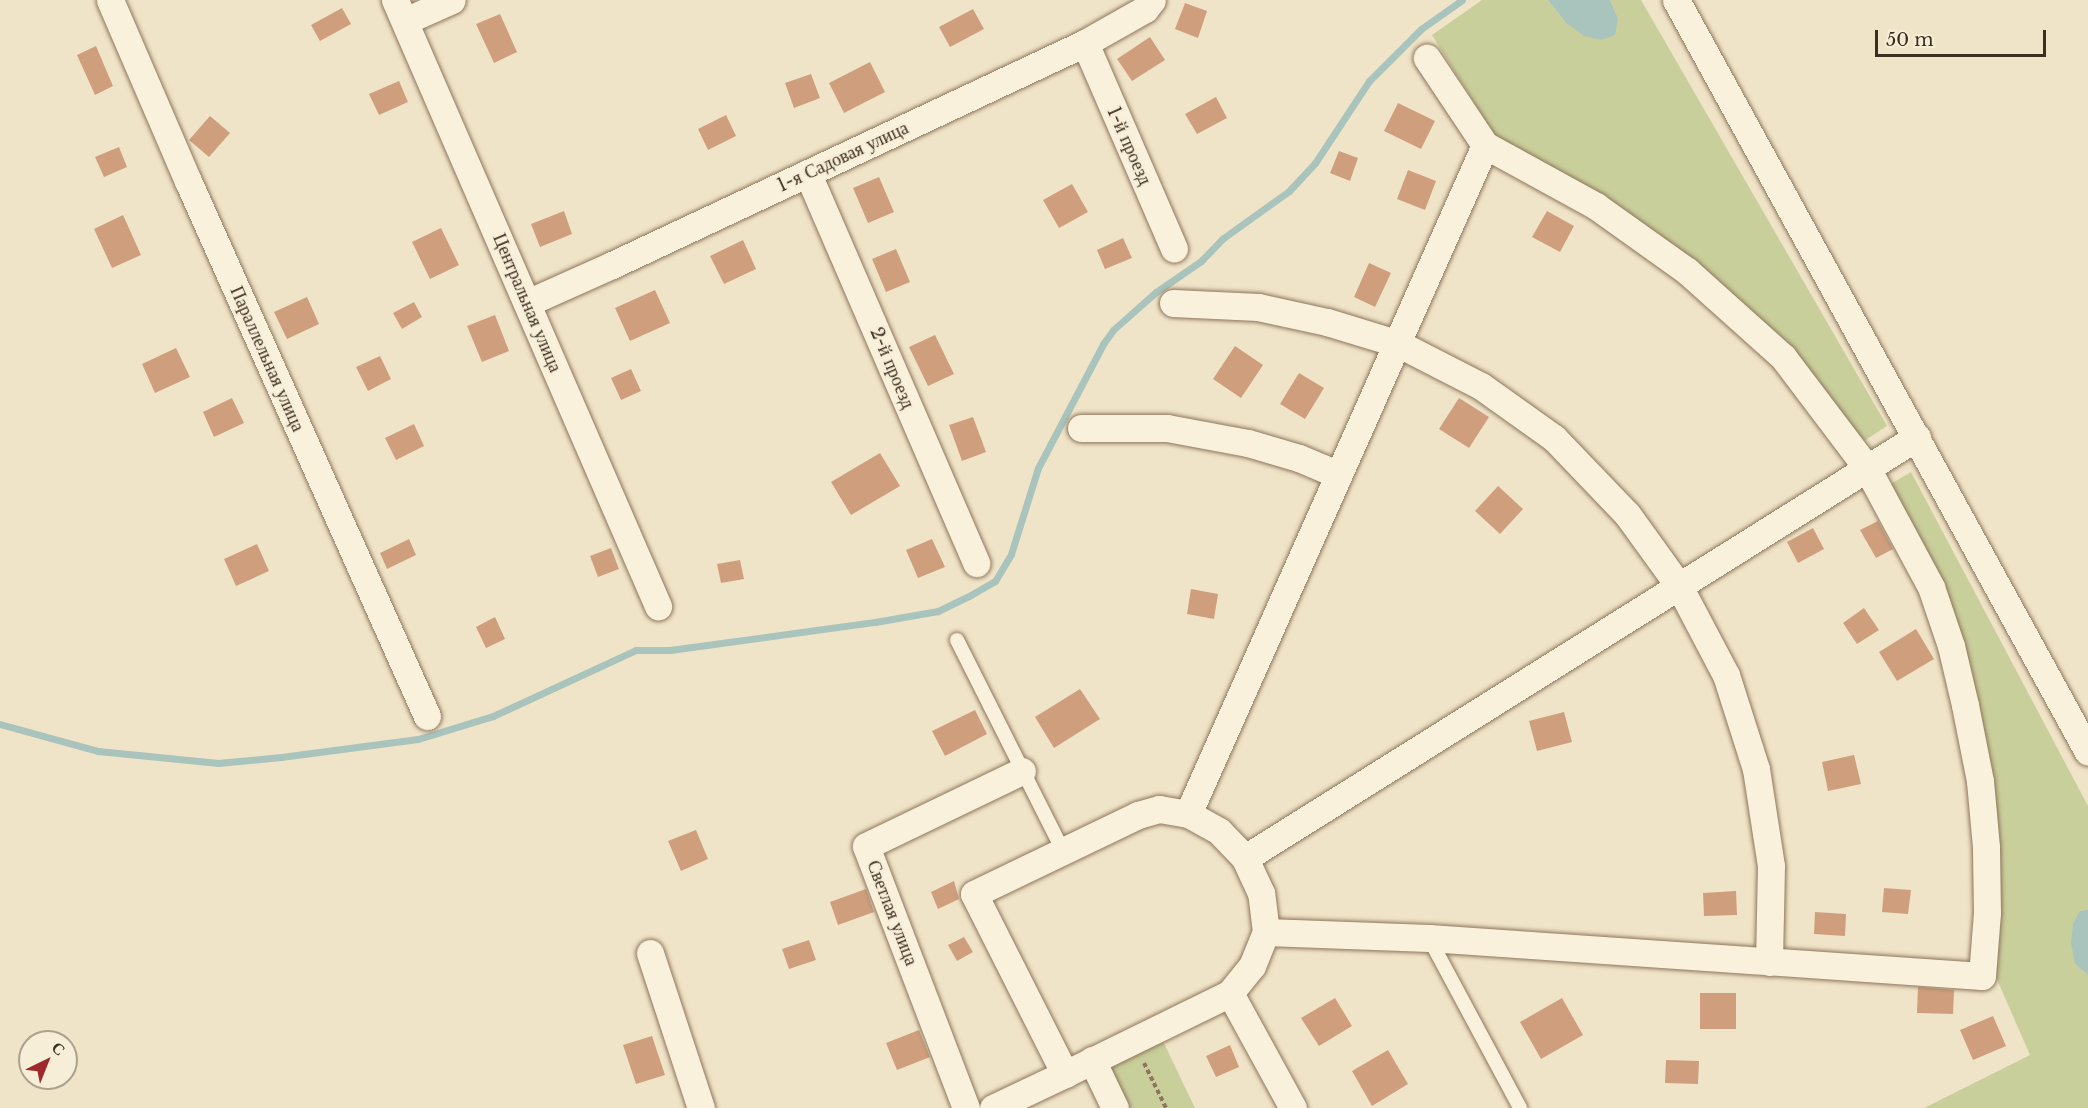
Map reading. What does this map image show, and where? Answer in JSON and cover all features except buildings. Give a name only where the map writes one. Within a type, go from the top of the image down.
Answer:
[{"type":"street","name":"Параллельная улица","points":[[110,0],[188,181],[427,716]]},
{"type":"street","points":[[400,11],[452,0]]},
{"type":"street","name":"1-я Садовая улица","points":[[527,303],[808,174],[1084,43],[1145,9],[1152,0]]},
{"type":"street","points":[[1676,0],[2088,752]]},
{"type":"street","name":"Центральная улица","points":[[400,11],[658,606]]},
{"type":"street","name":"1-й проезд","points":[[1084,43],[1174,249]]},
{"type":"street","points":[[1266,932],[1429,938],[1982,976],[1986,913],[1986,846],[1980,781],[1965,705],[1951,646],[1931,587],[1867,468],[1783,357],[1687,271],[1596,206],[1485,146],[1427,58]]},
{"type":"street","points":[[1188,814],[1399,344],[1485,146]]},
{"type":"street","name":"2-й проезд","points":[[808,174],[976,563]]},
{"type":"street","points":[[1173,303],[1258,307],[1327,322],[1399,344],[1481,386],[1554,438],[1627,514],[1679,586],[1726,675],[1756,769],[1771,866],[1769,962]]},
{"type":"street","points":[[1081,428],[1167,428],[1248,443],[1299,458],[1339,475]]},
{"type":"street","points":[[1245,858],[1917,437]]},
{"type":"street","name":"Светлая улица","points":[[966,1108],[866,846],[1022,771]]},
{"type":"street","points":[[993,1108],[1065,1074],[1230,993],[1252,966],[1266,932],[1261,892],[1245,858],[1219,831],[1188,814],[1159,809],[1138,815],[974,894],[1065,1074]]},
{"type":"street","points":[[650,953],[700,1108]]},
{"type":"street","points":[[1230,993],[1293,1108]]},
{"type":"street","points":[[1092,1060],[1115,1108]]},
{"type":"lane","points":[[957,640],[1063,851]]},
{"type":"lane","points":[[1429,938],[1520,1108]]},
{"type":"path","points":[[1133,1040],[1166,1108]]},
{"type":"green space","points":[[1482,0],[1548,0],[1565,22],[1618,18],[1610,0],[1641,0],[1887,426],[1861,443],[1837,405],[1789,349],[1498,141],[1432,35]]},
{"type":"green space","points":[[1911,472],[2088,806],[2088,909],[2080,911],[2075,964],[2088,975],[2088,1108],[1924,1108],[2030,1055],[1992,968],[1991,800],[1887,486]]},
{"type":"green space","points":[[1161,1037],[1195,1108],[1128,1108],[1109,1070],[1114,1060]]},
{"type":"water","points":[[1548,0],[1610,0],[1618,18],[1615,35],[1601,40],[1584,36],[1565,22]]},
{"type":"water","points":[[2088,909],[2088,975],[2075,964],[2071,943],[2073,924],[2080,911]]},
{"type":"waterway","points":[[0,724],[98,751],[218,763],[418,739],[493,716],[636,650],[670,650],[875,622],[938,611],[969,596],[995,581],[1011,554],[1038,468],[1103,344],[1113,330],[1156,292],[1201,261],[1222,239],[1289,191],[1315,163],[1369,81],[1421,29],[1462,0]]}]
